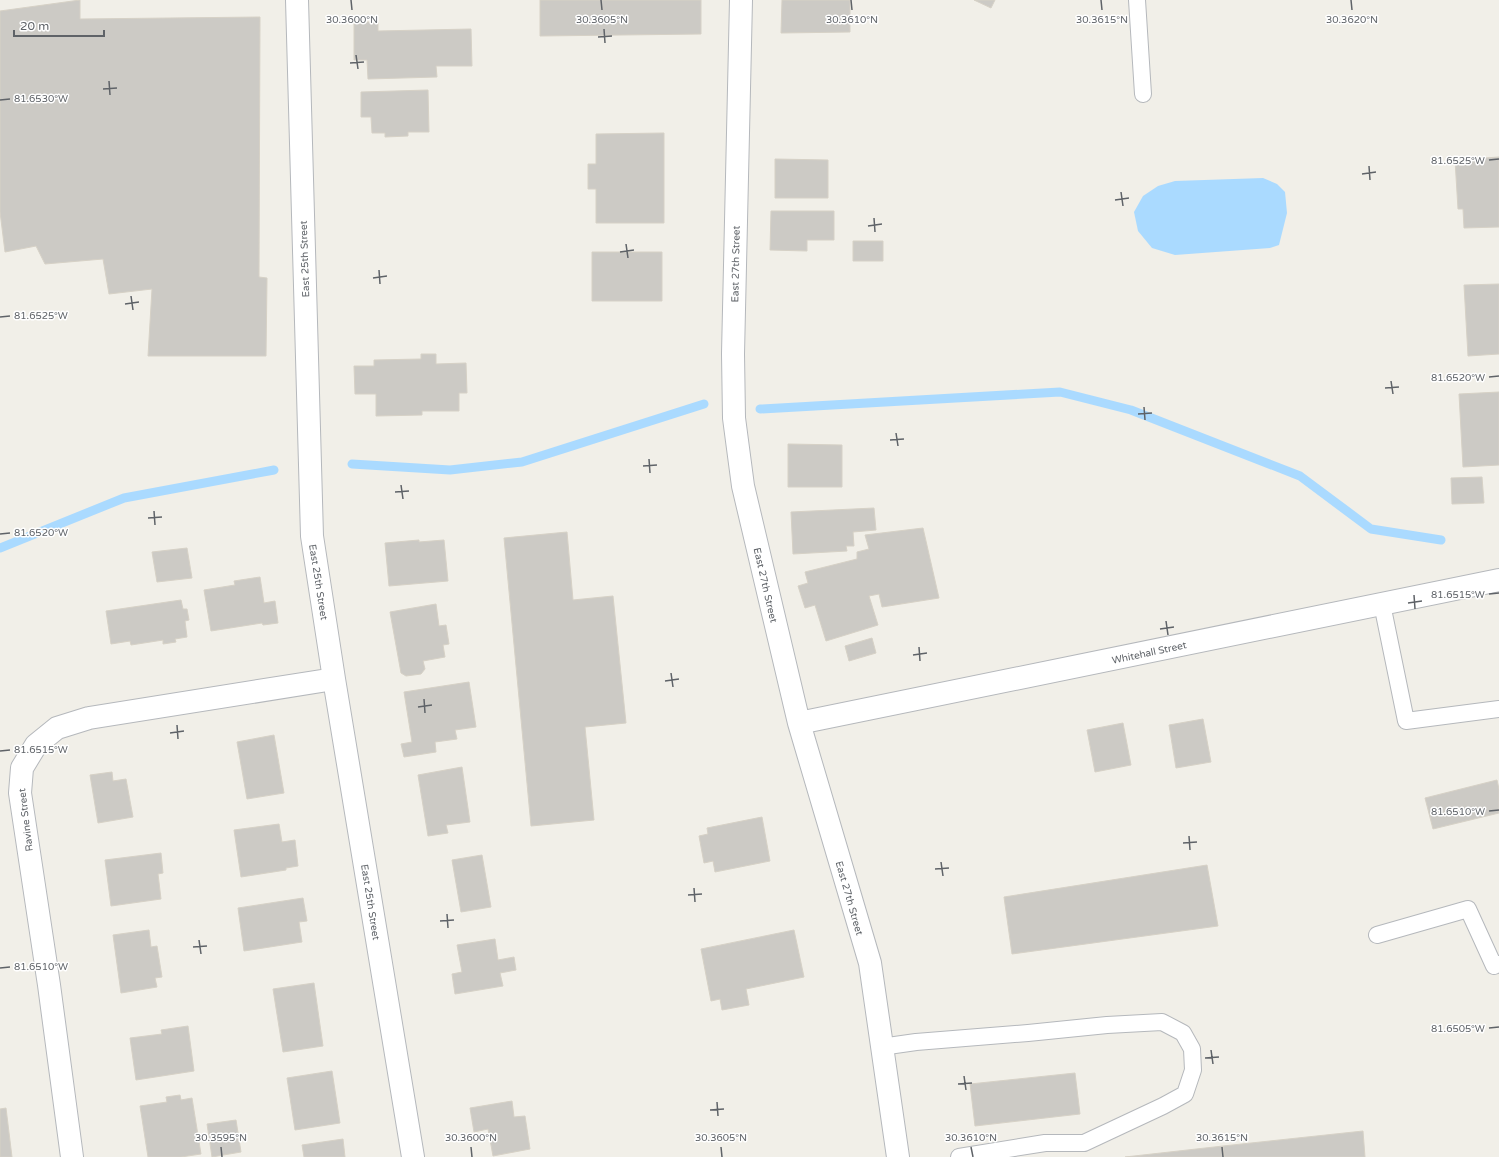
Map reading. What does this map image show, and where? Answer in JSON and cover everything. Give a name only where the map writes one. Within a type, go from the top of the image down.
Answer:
[{"type":"street","name":"East 25th Street","points":[[297,0],[312,536],[334,679],[413,1157]]},
{"type":"street","name":"East 27th Street","points":[[741,0],[734,418],[743,486],[799,723],[870,963],[898,1157]]},
{"type":"street","name":"Whitehall Street","points":[[799,723],[1499,580]]},
{"type":"street","name":"Ravine Street","points":[[72,1157],[49,985],[20,792],[22,768],[36,745],[57,728],[89,718],[334,679]]},
{"type":"lane","points":[[1137,0],[1144,94]]},
{"type":"lane","points":[[1382,604],[1406,721],[1499,709]]},
{"type":"lane","points":[[1377,935],[1468,908],[1494,966],[1499,964]]},
{"type":"lane","points":[[881,1047],[916,1042],[1107,1025],[1162,1022],[1183,1033],[1192,1049],[1193,1070],[1184,1094],[1115,1130],[1084,1143],[1045,1143],[959,1157]]},
{"type":"water","points":[[1263,178],[1277,184],[1285,192],[1287,213],[1279,245],[1270,248],[1175,255],[1152,248],[1138,231],[1134,212],[1143,196],[1158,186],[1175,181]]},
{"type":"building","points":[[80,0],[80,19],[260,17],[259,277],[267,278],[266,356],[148,356],[152,289],[109,294],[103,259],[45,264],[36,246],[5,252],[0,212],[0,11]]},
{"type":"building","points":[[540,0],[701,0],[701,34],[540,36]]},
{"type":"building","points":[[782,0],[850,0],[850,32],[781,33]]},
{"type":"building","points":[[974,0],[995,0],[991,8]]},
{"type":"building","points":[[354,22],[378,22],[378,31],[471,29],[472,66],[436,66],[437,77],[368,79],[367,60],[354,60]]},
{"type":"building","points":[[428,90],[429,132],[408,132],[408,136],[385,137],[385,133],[372,133],[371,117],[361,117],[361,92]]},
{"type":"building","points":[[664,133],[664,223],[596,223],[596,189],[588,189],[588,164],[596,164],[596,134]]},
{"type":"building","points":[[1499,157],[1499,227],[1464,228],[1463,209],[1458,209],[1455,160]]},
{"type":"building","points":[[775,159],[828,160],[828,198],[775,198]]},
{"type":"building","points":[[771,211],[834,211],[834,240],[807,240],[807,251],[770,250]]},
{"type":"building","points":[[853,241],[883,241],[883,261],[853,261]]},
{"type":"building","points":[[592,252],[662,252],[662,301],[592,301]]},
{"type":"building","points":[[1499,284],[1499,354],[1468,356],[1464,285]]},
{"type":"building","points":[[421,354],[436,354],[436,364],[466,363],[467,393],[459,393],[459,411],[422,411],[422,415],[376,416],[376,394],[355,394],[354,366],[374,366],[374,360],[421,359]]},
{"type":"building","points":[[1499,392],[1499,465],[1463,467],[1459,394]]},
{"type":"building","points":[[788,444],[842,445],[842,487],[788,487]]},
{"type":"building","points":[[1482,477],[1484,503],[1452,504],[1451,478]]},
{"type":"building","points":[[874,508],[876,530],[853,532],[854,546],[846,546],[847,551],[793,554],[791,512]]},
{"type":"building","points":[[923,528],[939,598],[882,607],[879,594],[869,596],[878,625],[826,641],[815,605],[805,608],[798,586],[808,583],[805,572],[857,559],[857,552],[869,549],[865,535]]},
{"type":"building","points":[[567,532],[573,600],[613,596],[626,723],[585,727],[594,820],[531,826],[504,538]]},
{"type":"building","points":[[419,540],[419,542],[444,540],[448,581],[389,586],[385,543]]},
{"type":"building","points":[[187,548],[192,578],[157,582],[152,552]]},
{"type":"building","points":[[260,577],[264,603],[275,601],[278,623],[263,625],[262,623],[211,631],[204,590],[235,585],[234,581]]},
{"type":"building","points":[[181,600],[183,609],[187,609],[189,620],[185,621],[187,637],[175,639],[176,642],[163,644],[163,640],[131,645],[130,641],[111,644],[106,611]]},
{"type":"building","points":[[436,604],[439,626],[446,625],[449,644],[443,645],[445,657],[423,661],[425,669],[421,674],[406,676],[401,673],[390,612]]},
{"type":"building","points":[[872,638],[876,653],[849,661],[845,646]]},
{"type":"building","points":[[469,682],[476,727],[455,730],[457,739],[435,742],[436,752],[404,757],[401,744],[412,742],[404,692]]},
{"type":"building","points":[[1203,719],[1211,762],[1176,768],[1169,725]]},
{"type":"building","points":[[1123,723],[1131,765],[1095,772],[1087,730]]},
{"type":"building","points":[[274,735],[284,793],[247,799],[237,742]]},
{"type":"building","points":[[462,767],[470,822],[446,825],[448,833],[428,836],[418,775]]},
{"type":"building","points":[[112,772],[113,781],[126,779],[133,817],[98,823],[90,775]]},
{"type":"building","points":[[1497,780],[1499,789],[1499,813],[1433,829],[1425,798]]},
{"type":"building","points":[[762,817],[770,861],[715,872],[713,861],[704,863],[699,836],[708,834],[707,828]]},
{"type":"building","points":[[279,824],[282,842],[295,840],[298,866],[286,868],[286,870],[241,877],[234,830]]},
{"type":"building","points":[[161,853],[163,873],[158,874],[161,899],[111,906],[105,860]]},
{"type":"building","points":[[482,855],[491,907],[461,912],[452,860]]},
{"type":"building","points":[[1207,865],[1218,926],[1012,954],[1004,897]]},
{"type":"building","points":[[303,898],[307,921],[299,922],[302,942],[244,951],[238,908]]},
{"type":"building","points":[[149,930],[151,947],[157,946],[162,977],[155,978],[157,987],[121,993],[113,935]]},
{"type":"building","points":[[794,930],[804,977],[746,989],[749,1005],[722,1010],[720,999],[711,1001],[701,949]]},
{"type":"building","points":[[495,939],[498,960],[514,957],[516,970],[500,973],[503,986],[455,994],[452,974],[462,972],[457,945]]},
{"type":"building","points":[[314,983],[323,1046],[283,1052],[273,989]]},
{"type":"building","points":[[188,1026],[194,1071],[136,1080],[130,1038],[162,1034],[161,1030]]},
{"type":"building","points":[[332,1071],[340,1123],[295,1130],[287,1078]]},
{"type":"building","points":[[1075,1073],[1080,1114],[975,1126],[970,1084]]},
{"type":"building","points":[[180,1095],[181,1100],[192,1098],[201,1154],[181,1157],[148,1157],[140,1106],[167,1102],[166,1097]]},
{"type":"building","points":[[512,1101],[514,1117],[525,1116],[530,1149],[493,1156],[488,1129],[474,1132],[470,1108]]},
{"type":"building","points":[[6,1108],[12,1157],[0,1157],[0,1109]]},
{"type":"building","points":[[236,1120],[241,1152],[212,1157],[207,1124]]},
{"type":"building","points":[[1363,1131],[1365,1157],[1224,1157],[1223,1146]]},
{"type":"building","points":[[343,1139],[345,1157],[304,1157],[302,1145]]},
{"type":"building","points":[[1223,1146],[1224,1157],[1125,1157]]},
{"type":"waterway","points":[[760,409],[1060,392],[1131,410],[1300,476],[1371,529],[1441,540]]},
{"type":"waterway","points":[[352,464],[450,470],[522,462],[704,404]]},
{"type":"waterway","points":[[0,548],[124,498],[274,470]]}]
